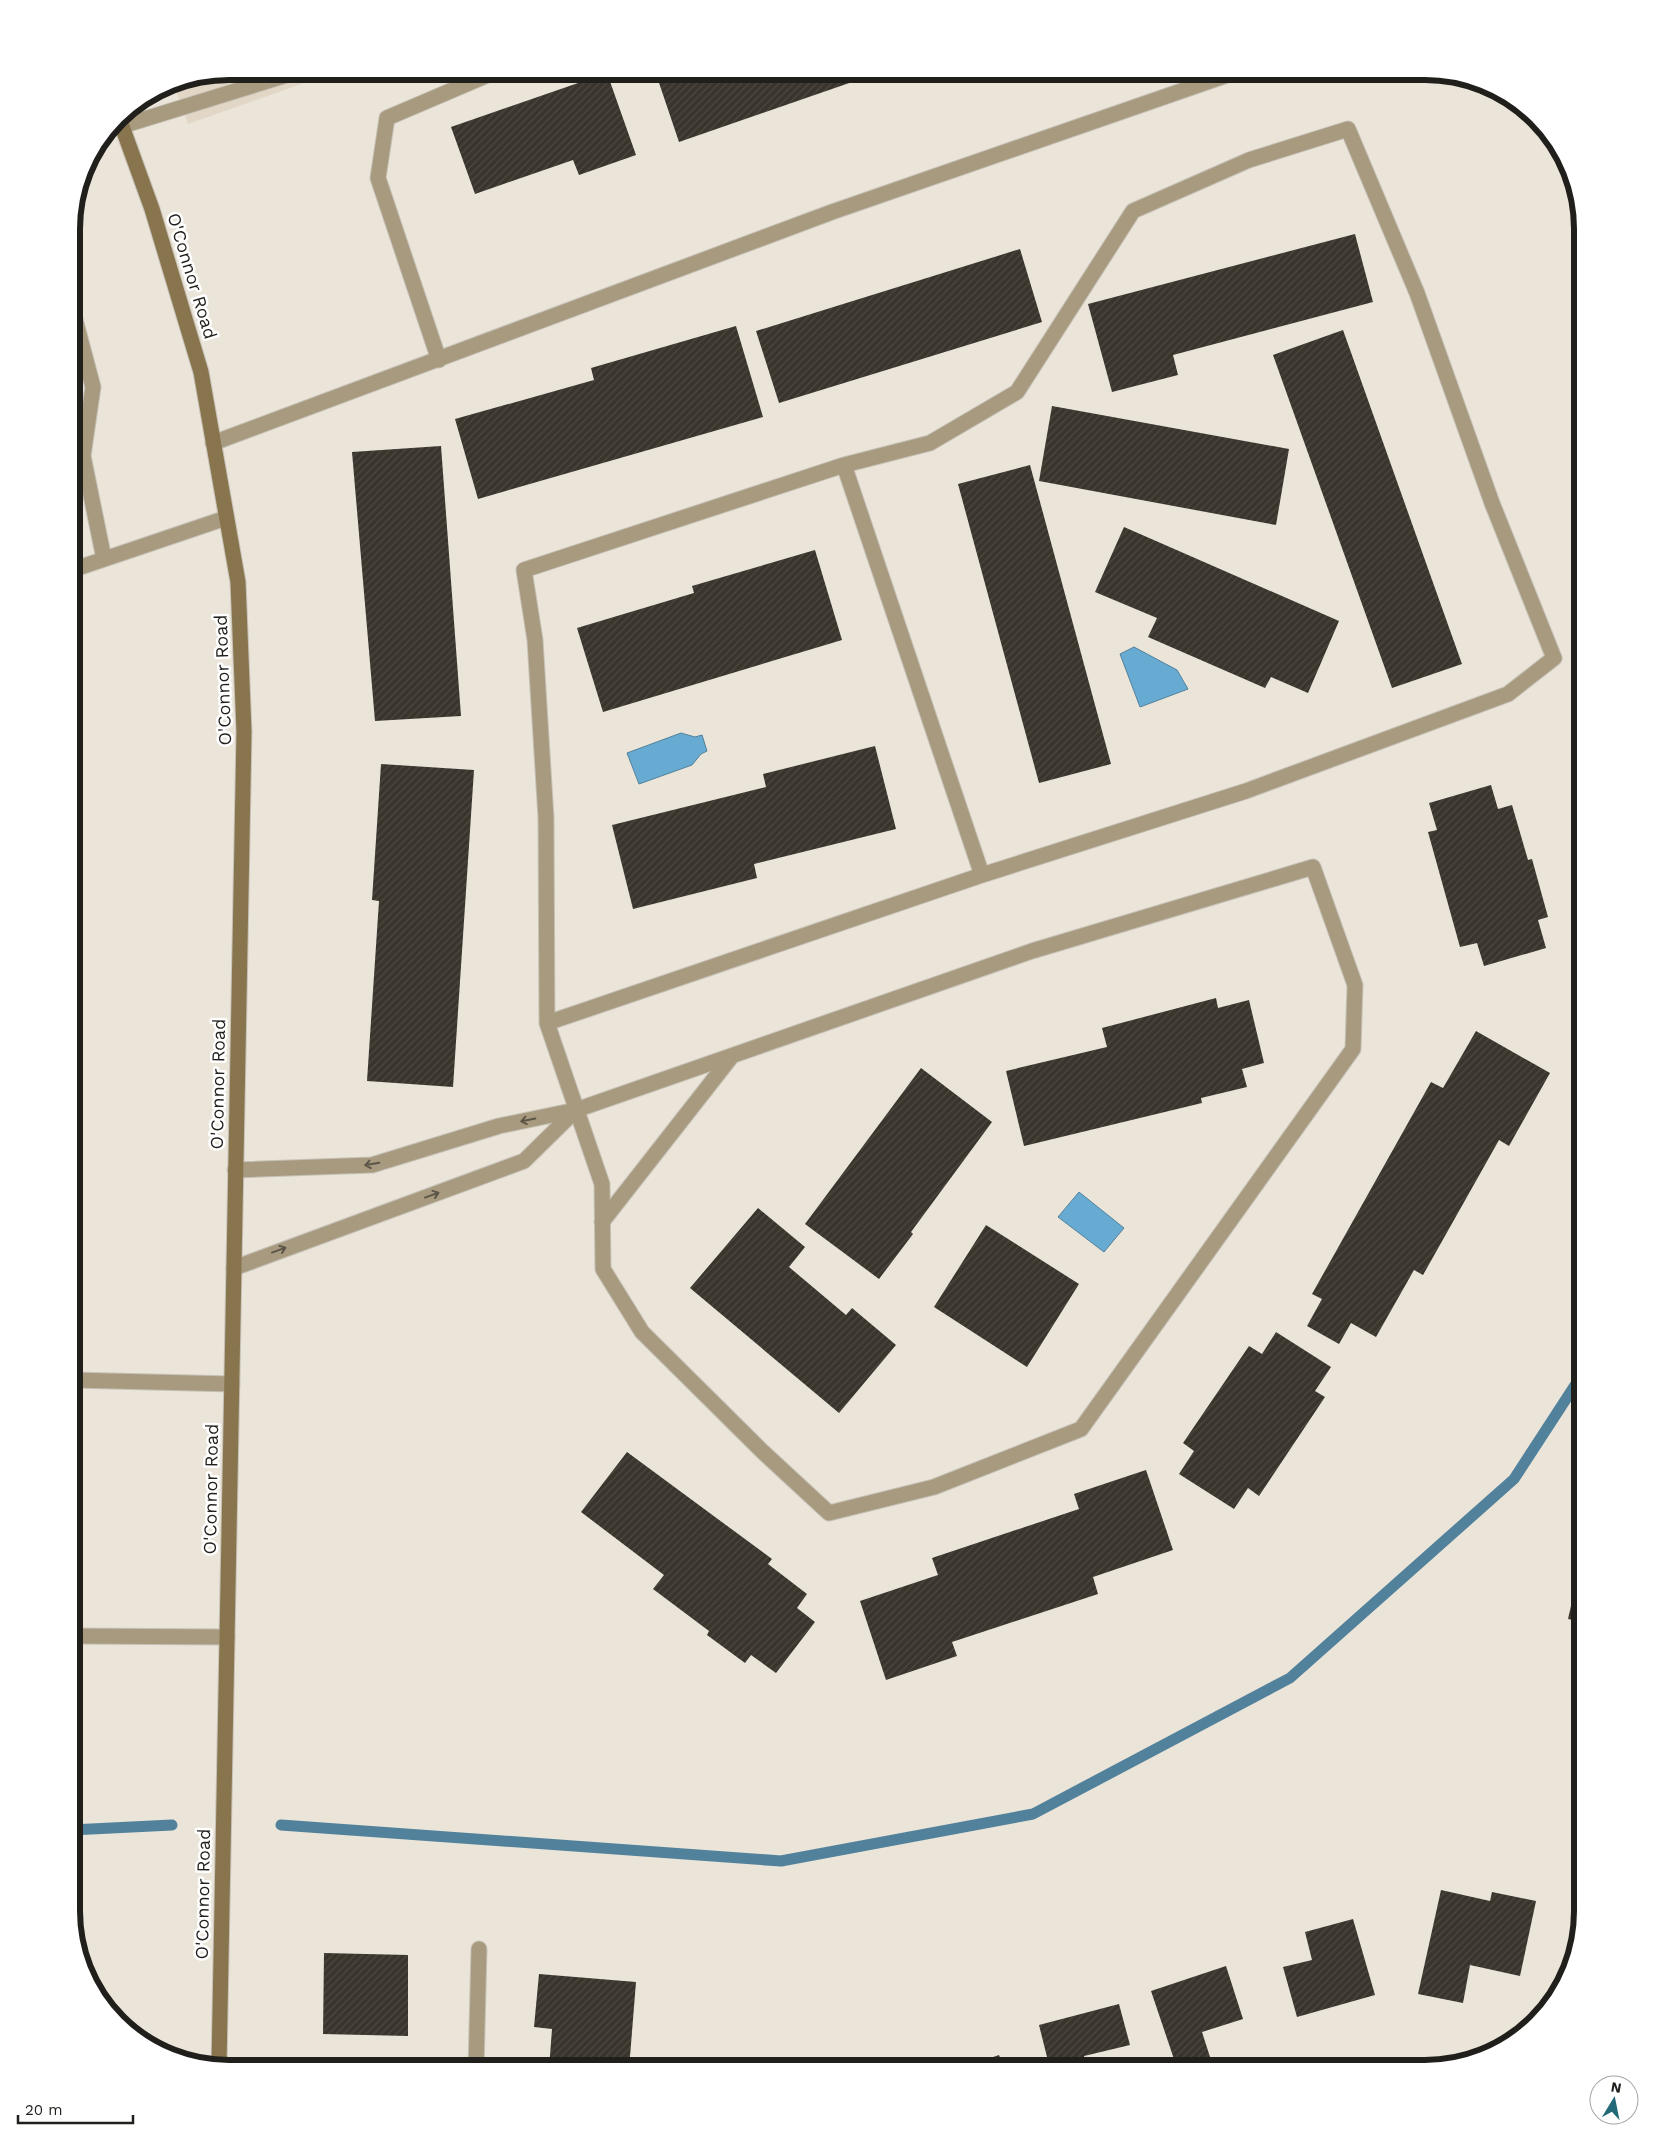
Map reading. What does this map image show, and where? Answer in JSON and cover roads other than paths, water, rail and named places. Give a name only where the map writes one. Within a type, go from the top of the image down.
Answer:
[{"type":"main road","name":"O'Connor Road","points":[[122,127],[152,209],[201,372],[238,582],[244,732],[218,2059]]},
{"type":"street","points":[[129,119],[268,80]]},
{"type":"street","points":[[439,360],[378,178],[387,118],[476,80]]},
{"type":"street","points":[[213,443],[832,212],[1213,80]]},
{"type":"street","points":[[235,1170],[372,1165],[499,1126],[576,1110],[1032,951],[1313,867],[1355,985],[1353,1049],[1081,1429],[934,1487],[830,1513],[763,1452],[642,1332],[603,1269],[602,1184],[576,1110],[547,1023],[546,818],[535,640],[524,570],[844,465],[930,443],[1017,392],[1133,211],[1249,160],[1348,129],[1417,293],[1492,502],[1554,658],[1508,694],[1246,791],[982,875],[547,1023]]},
{"type":"street","points":[[80,338],[93,387],[80,445]]},
{"type":"street","points":[[844,465],[982,875]]},
{"type":"street","points":[[80,469],[104,560]]},
{"type":"street","points":[[80,568],[226,518]]},
{"type":"street","points":[[602,1222],[732,1056]]},
{"type":"street","points":[[234,1268],[524,1161],[576,1110]]},
{"type":"street","points":[[80,1380],[232,1384]]},
{"type":"street","points":[[80,1636],[227,1637]]},
{"type":"street","points":[[476,2060],[479,1949]]},
{"type":"water","points":[[1134,647],[1177,670],[1188,689],[1140,707],[1120,654]]},
{"type":"water","points":[[681,733],[695,737],[702,735],[707,751],[701,754],[692,765],[639,784],[627,753]]},
{"type":"water","points":[[1079,1192],[1124,1228],[1104,1252],[1058,1217]]},
{"type":"waterway","points":[[281,1825],[781,1861],[1033,1814],[1290,1678],[1514,1479],[1574,1387]]},
{"type":"waterway","points":[[80,1830],[172,1825]]}]
